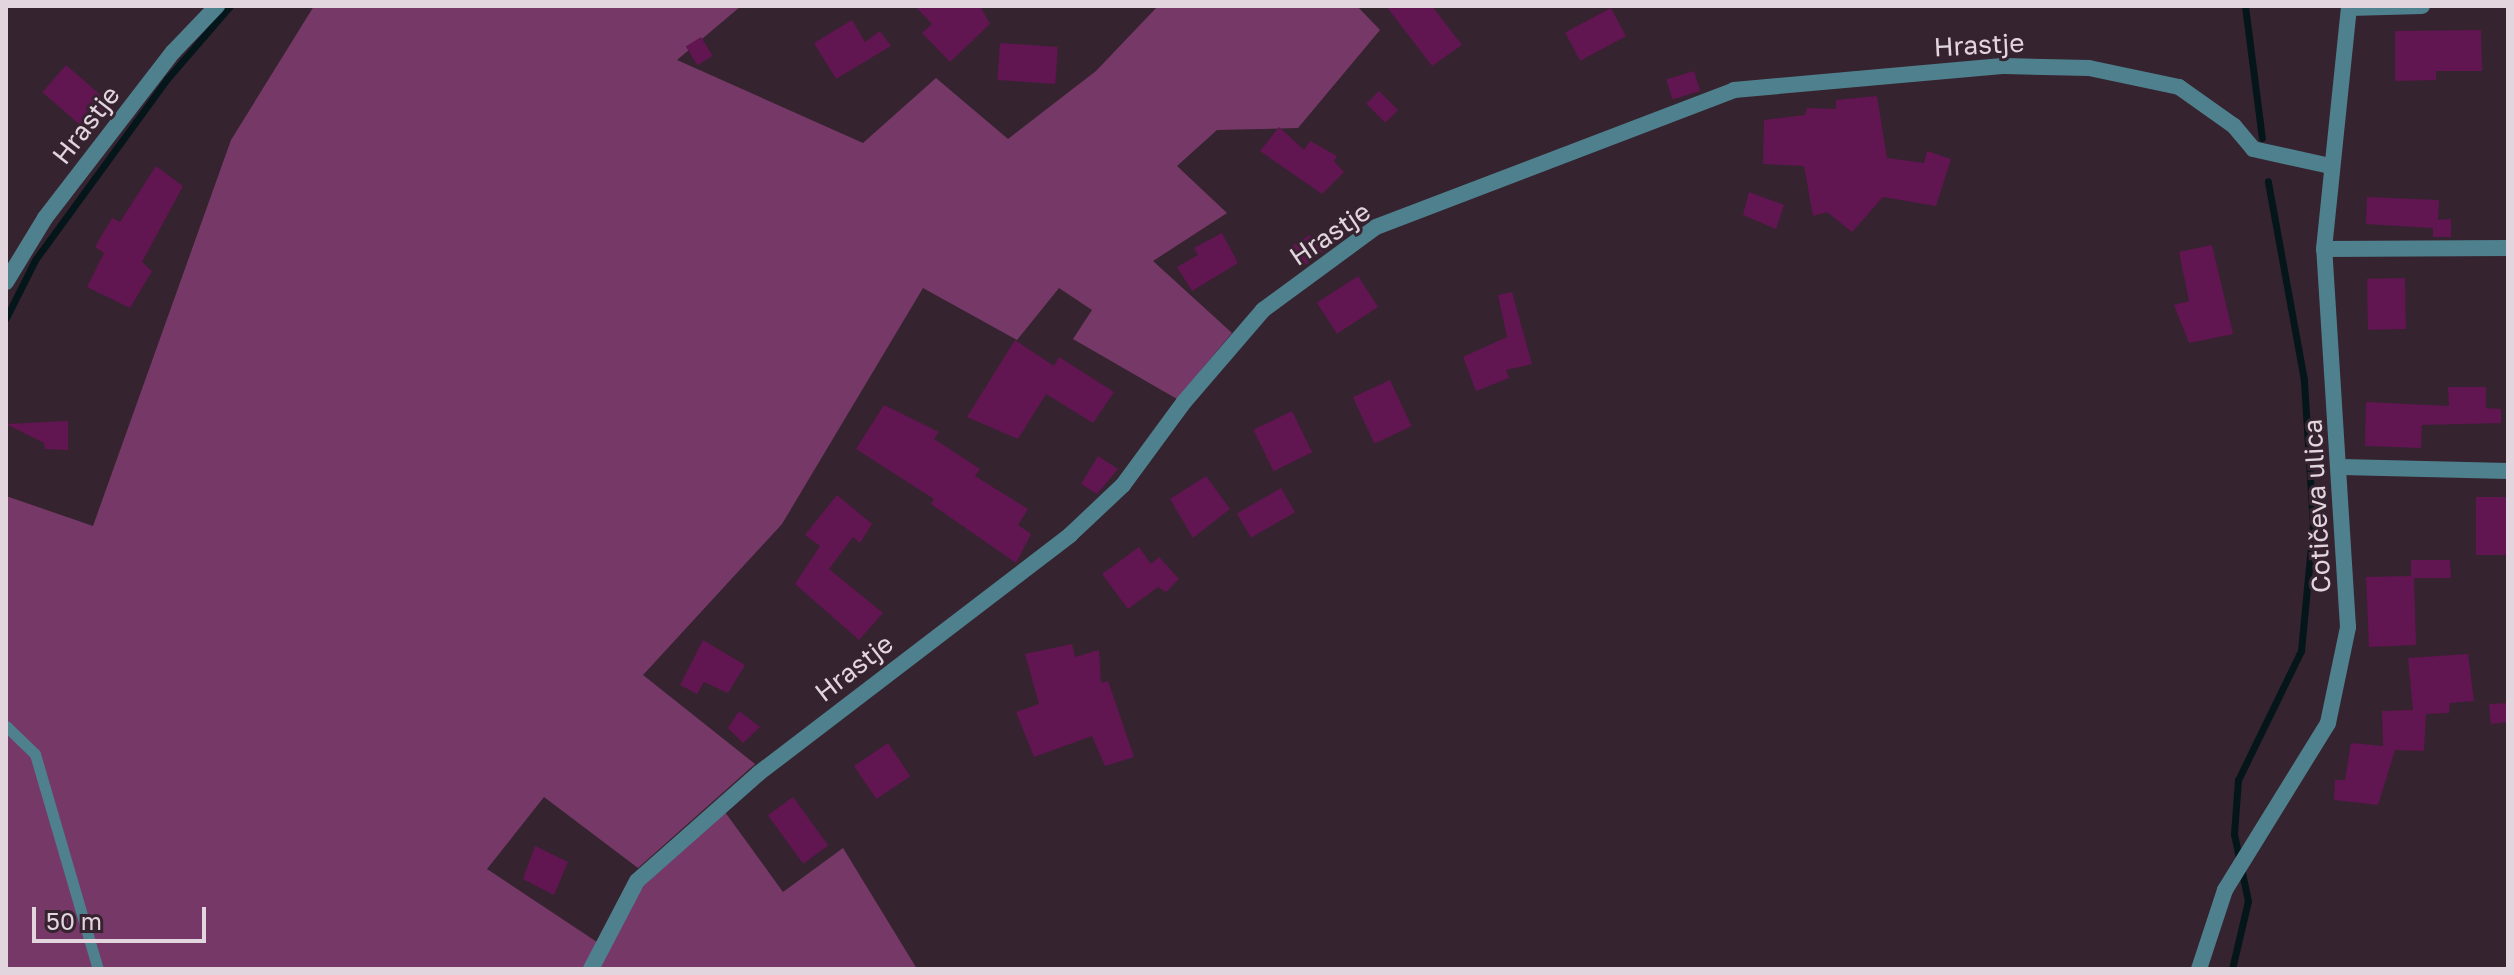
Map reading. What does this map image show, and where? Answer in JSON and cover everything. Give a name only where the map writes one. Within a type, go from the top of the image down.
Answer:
[{"type":"street","name":"Hrastje","points":[[6,282],[54,206],[173,52],[217,6]]},
{"type":"street","points":[[2349,7],[2422,6]]},
{"type":"street","name":"Cotičeva ulica","points":[[2199,969],[2225,890],[2328,723],[2348,627],[2341,467],[2324,249],[2330,166],[2349,7]]},
{"type":"street","name":"Hrastje","points":[[591,969],[637,881],[759,773],[1070,535],[1123,485],[1184,402],[1263,310],[1376,227],[1734,90],[2005,66],[2089,68],[2179,87],[2234,126],[2253,149],[2330,166]]},
{"type":"street","points":[[2324,249],[2508,248]]},
{"type":"street","points":[[2341,467],[2508,471]]},
{"type":"lane","points":[[6,726],[35,754],[98,969]]},
{"type":"shaded area","points":[[314,6],[741,6],[677,60],[863,143],[936,78],[1008,139],[1096,71],[1158,6],[1357,6],[1380,30],[1298,128],[1217,130],[1177,166],[1227,213],[1153,261],[1232,333],[1177,399],[1073,339],[1092,310],[1059,288],[1017,340],[923,288],[782,524],[643,675],[755,764],[638,868],[544,797],[487,869],[609,950],[642,887],[725,812],[783,892],[843,848],[917,969],[6,969],[6,496],[93,526],[231,140]]},
{"type":"building","points":[[915,6],[980,6],[990,24],[950,62],[922,33],[932,24]]},
{"type":"building","points":[[1386,6],[1432,6],[1462,45],[1432,66]]},
{"type":"building","points":[[1611,8],[1626,36],[1580,61],[1565,32]]},
{"type":"building","points":[[852,20],[865,42],[880,31],[891,46],[836,79],[814,43]]},
{"type":"building","points":[[2481,30],[2482,71],[2436,71],[2436,80],[2395,81],[2395,31]]},
{"type":"building","points":[[701,37],[713,56],[697,65],[686,47]]},
{"type":"building","points":[[1000,43],[1058,47],[1055,84],[997,80]]},
{"type":"building","points":[[66,65],[109,102],[85,130],[42,92]]},
{"type":"building","points":[[1694,71],[1700,91],[1672,100],[1666,79]]},
{"type":"building","points":[[1379,91],[1398,110],[1385,123],[1366,104]]},
{"type":"building","points":[[1877,96],[1887,158],[1924,163],[1927,151],[1951,159],[1936,206],[1883,197],[1852,232],[1827,212],[1813,216],[1804,166],[1763,164],[1764,120],[1805,115],[1807,108],[1836,109],[1836,100]]},
{"type":"building","points":[[1279,127],[1304,150],[1310,141],[1337,156],[1334,161],[1344,172],[1322,194],[1260,151]]},
{"type":"building","points":[[156,166],[183,186],[142,262],[152,271],[130,308],[87,287],[104,253],[95,247],[112,218],[120,222]]},
{"type":"building","points":[[1749,192],[1784,205],[1776,229],[1743,215]]},
{"type":"building","points":[[2367,197],[2439,200],[2438,220],[2451,219],[2451,237],[2433,237],[2433,228],[2366,224]]},
{"type":"building","points":[[1222,233],[1238,263],[1192,291],[1177,267],[1198,255],[1194,248]]},
{"type":"building","points":[[1310,235],[1323,252],[1304,266],[1289,248]]},
{"type":"building","points":[[2212,245],[2233,334],[2189,343],[2174,305],[2189,301],[2179,252]]},
{"type":"building","points":[[1358,276],[1378,307],[1337,334],[1317,303]]},
{"type":"building","points":[[2405,278],[2406,329],[2368,330],[2367,279]]},
{"type":"building","points":[[1512,292],[1532,364],[1506,370],[1509,378],[1476,391],[1463,357],[1507,337],[1498,295]]},
{"type":"building","points":[[1015,340],[1054,366],[1059,357],[1114,392],[1093,423],[1046,394],[1018,439],[967,417]]},
{"type":"building","points":[[1390,380],[1412,426],[1374,444],[1353,397]]},
{"type":"building","points":[[2448,387],[2486,387],[2486,408],[2501,409],[2501,423],[2422,425],[2421,448],[2365,446],[2366,402],[2449,406]]},
{"type":"building","points":[[884,405],[939,432],[934,439],[980,469],[975,476],[1028,509],[1018,525],[1031,534],[1016,563],[931,504],[934,499],[856,449]]},
{"type":"building","points":[[1292,411],[1312,452],[1274,471],[1253,430]]},
{"type":"building","points":[[68,421],[68,450],[45,449],[44,443],[6,424]]},
{"type":"building","points":[[1098,456],[1118,469],[1097,494],[1081,484]]},
{"type":"building","points":[[1206,476],[1230,509],[1193,538],[1170,499]]},
{"type":"building","points":[[1281,488],[1295,512],[1251,538],[1237,514]]},
{"type":"building","points":[[837,495],[872,524],[860,543],[853,537],[829,569],[883,613],[859,640],[795,584],[820,546],[805,535]]},
{"type":"building","points":[[2476,497],[2508,497],[2508,555],[2476,555]]},
{"type":"building","points":[[1139,547],[1151,564],[1159,557],[1179,579],[1166,592],[1158,587],[1128,609],[1102,574]]},
{"type":"building","points":[[2411,560],[2450,560],[2451,578],[2414,578],[2416,645],[2369,647],[2366,577],[2411,576]]},
{"type":"building","points":[[703,640],[745,665],[728,693],[704,682],[697,694],[680,685]]},
{"type":"building","points":[[1072,644],[1075,657],[1099,650],[1101,683],[1108,681],[1134,757],[1105,766],[1092,736],[1034,757],[1016,712],[1039,704],[1025,654]]},
{"type":"building","points":[[2468,654],[2474,701],[2450,703],[2449,713],[2426,714],[2424,751],[2395,750],[2378,805],[2334,800],[2335,780],[2345,780],[2351,743],[2383,746],[2382,711],[2413,710],[2408,658]]},
{"type":"building","points":[[2508,703],[2508,722],[2491,724],[2489,704]]},
{"type":"building","points":[[739,711],[760,727],[743,743],[728,728]]},
{"type":"building","points":[[888,743],[910,776],[876,799],[854,766]]},
{"type":"building","points":[[793,797],[828,846],[803,864],[768,815]]},
{"type":"building","points":[[535,846],[568,862],[554,895],[523,879]]},
{"type":"waterway","points":[[6,318],[35,260],[167,79],[230,6]]},
{"type":"waterway","points":[[2245,6],[2262,138]]},
{"type":"waterway","points":[[2232,969],[2248,901],[2234,834],[2238,780],[2301,651],[2313,525],[2304,380],[2268,181]]}]
